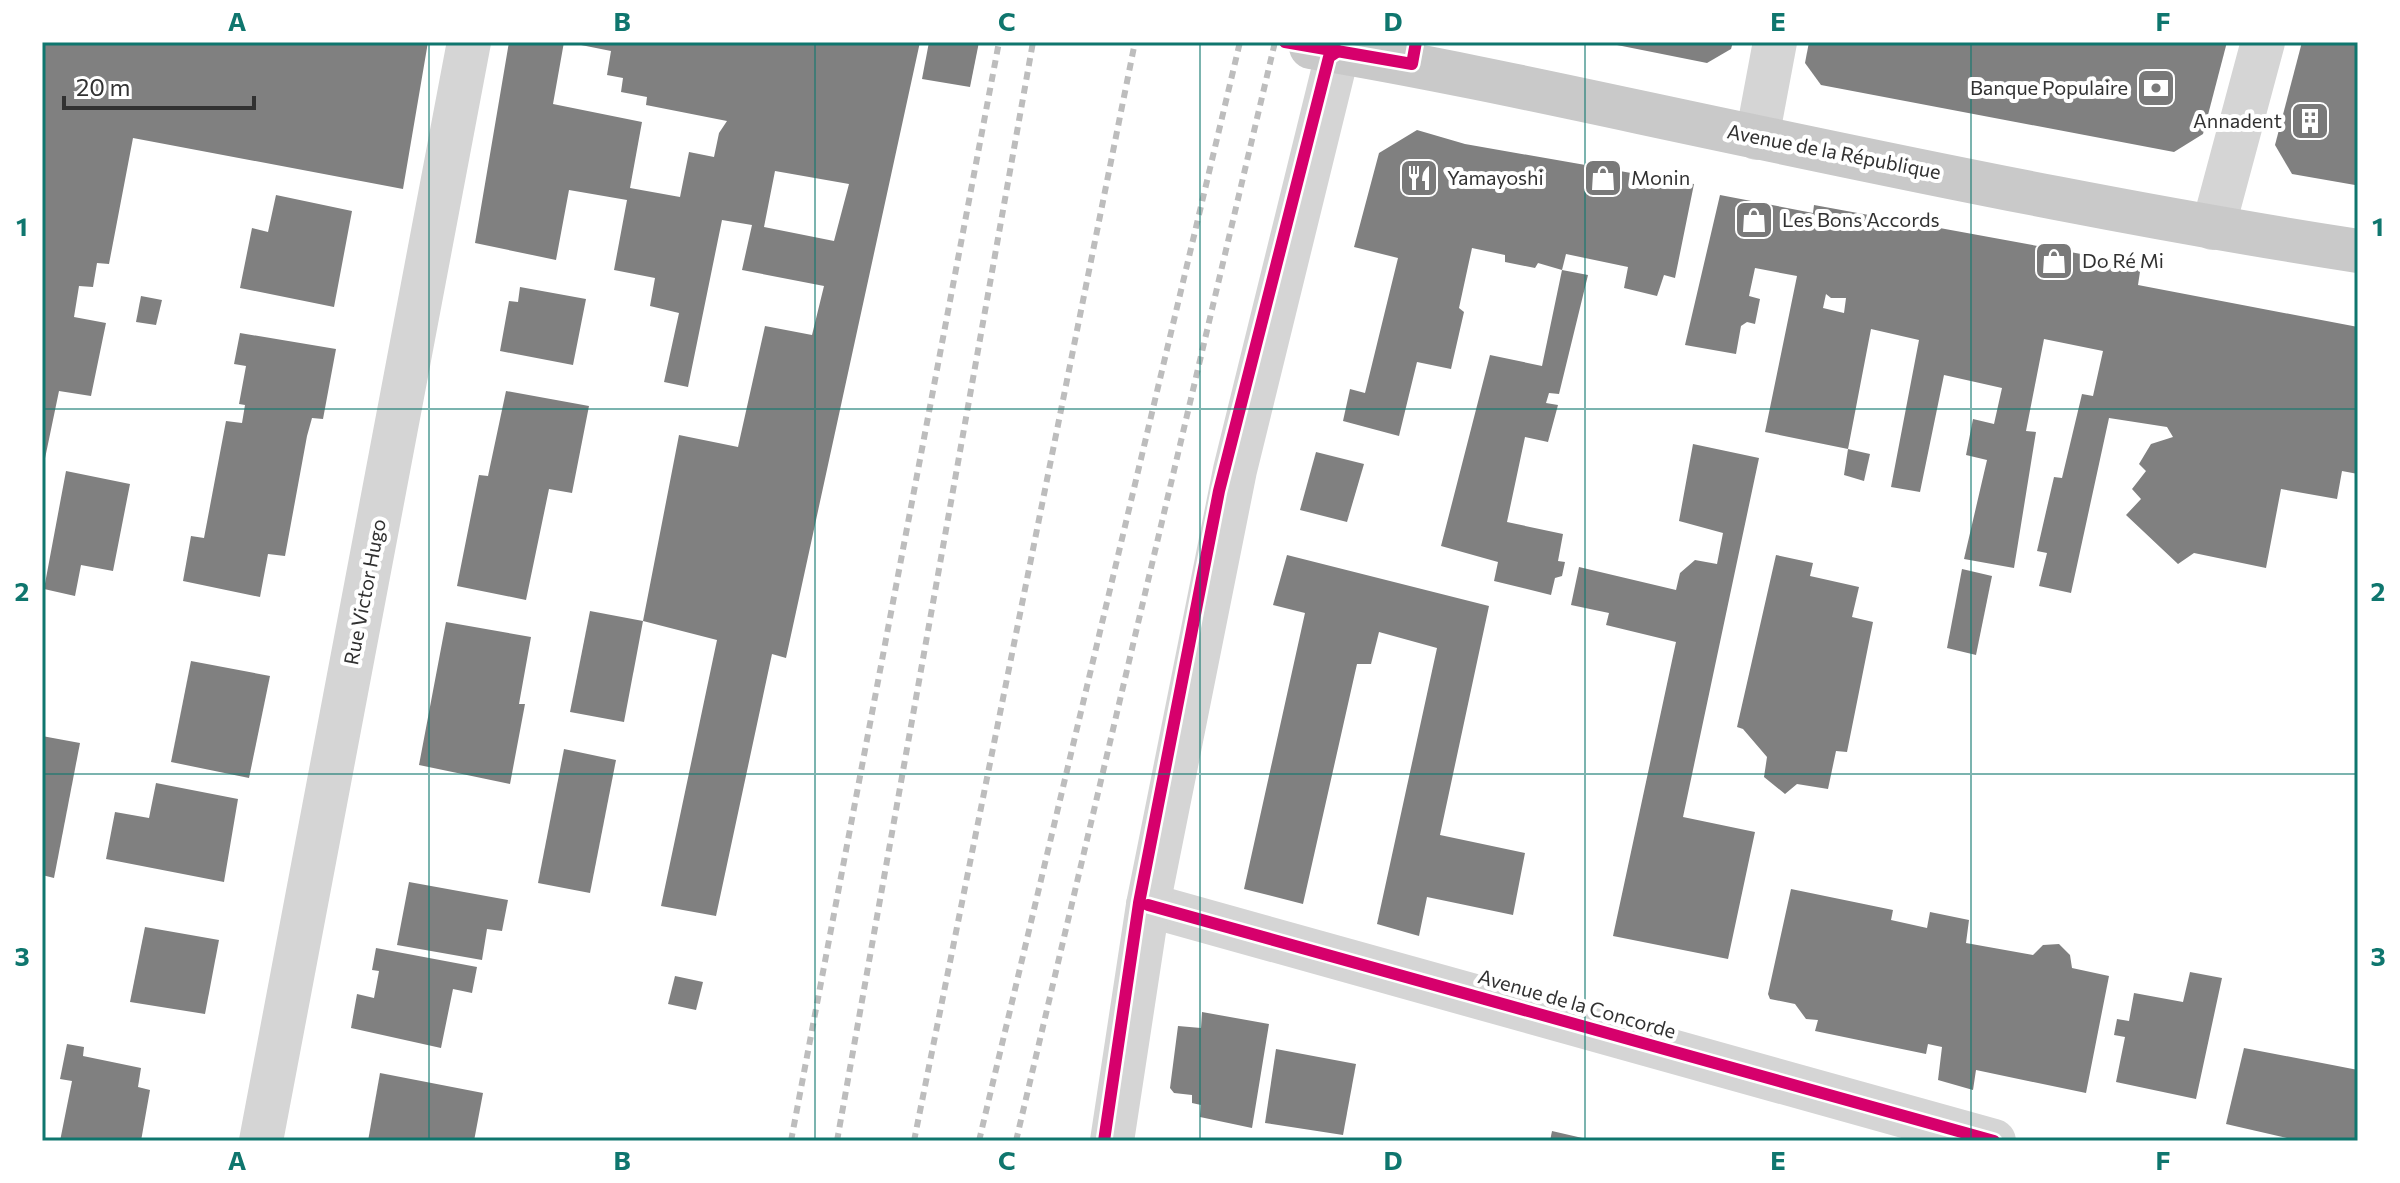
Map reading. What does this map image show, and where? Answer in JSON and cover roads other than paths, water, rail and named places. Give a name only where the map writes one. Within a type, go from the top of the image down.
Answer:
[{"type":"main road","name":"Avenue de la République","points":[[1324,49],[1414,53],[1757,138],[2213,228],[2358,251]]},
{"type":"street","name":"Rue Victor Hugo","points":[[261,1141],[469,42]]},
{"type":"street","points":[[1757,138],[1775,42]]},
{"type":"street","points":[[2213,228],[2263,42]]},
{"type":"street","points":[[1112,1141],[1148,905],[1324,49]]},
{"type":"street","name":"Avenue de la Concorde","points":[[1148,905],[1994,1141]]},
{"type":"railway","points":[[791,1141],[999,42]]},
{"type":"railway","points":[[837,1141],[1033,42]]},
{"type":"railway","points":[[914,1141],[1135,42]]},
{"type":"railway","points":[[979,1141],[1240,42]]},
{"type":"railway","points":[[1016,1141],[1275,42]]},
{"type":"place","name":"Banque Populaire","points":[[2156,88]]},
{"type":"place","name":"Annadent","points":[[2310,121]]},
{"type":"place","name":"Yamayoshi","points":[[1419,178]]},
{"type":"place","name":"Monin","points":[[1603,178]]},
{"type":"place","name":"Les Bons Accords","points":[[1754,220]]},
{"type":"place","name":"Do Ré Mi","points":[[2054,261]]}]
